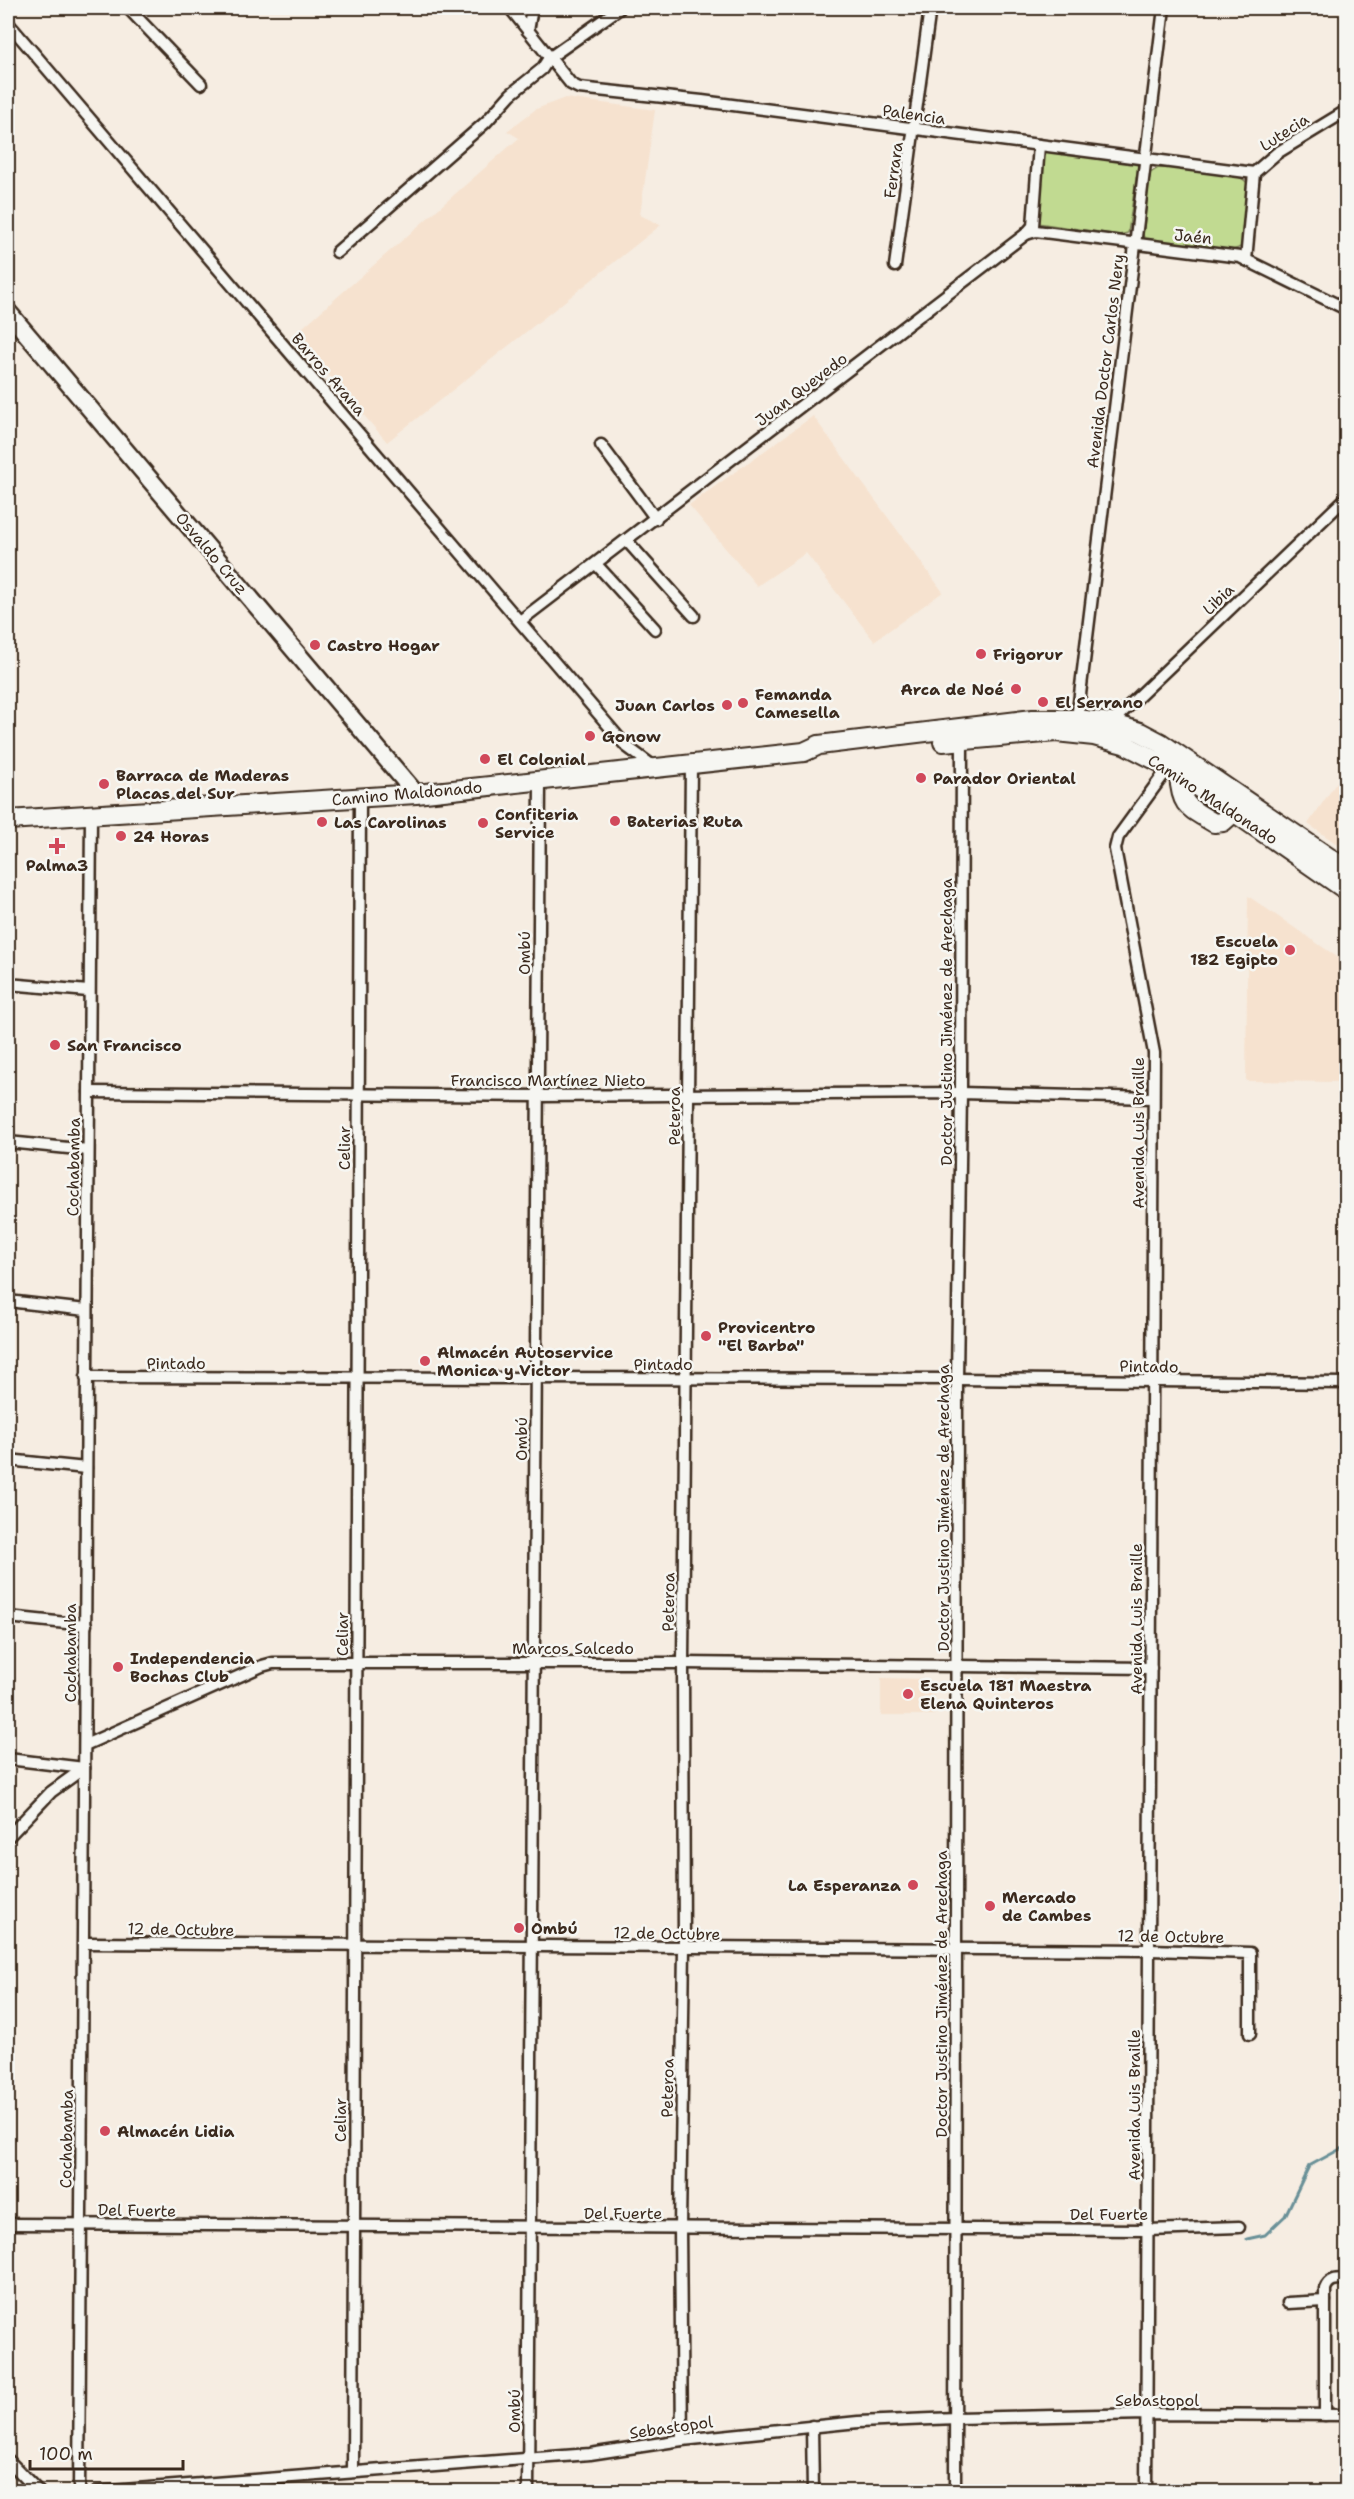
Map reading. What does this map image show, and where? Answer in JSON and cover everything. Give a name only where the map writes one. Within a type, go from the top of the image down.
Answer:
[{"type":"main road","name":"Camino Maldonado","points":[[962,734],[1033,719],[1077,718],[1111,723],[1140,732],[1161,743],[1347,890]]},
{"type":"main road","name":"Camino Maldonado","points":[[8,820],[416,794],[804,752],[819,745],[962,734],[1056,732],[1094,736],[1133,747],[1174,771]]},
{"type":"main road","points":[[1174,771],[1181,798],[1185,804],[1203,816],[1219,824],[1241,806]]},
{"type":"main road","name":"Camino Maldonado","points":[[1241,806],[1347,869]]},
{"type":"street","points":[[128,8],[201,84]]},
{"type":"street","points":[[510,8],[549,58]]},
{"type":"street","points":[[528,31],[532,8]]},
{"type":"street","points":[[337,252],[486,122],[511,94],[542,69],[549,58],[620,8]]},
{"type":"street","name":"Ferrara","points":[[895,266],[930,8]]},
{"type":"street","name":"Avenida Doctor Carlos Nery","points":[[1077,718],[1164,8]]},
{"type":"street","name":"Barros Arana","points":[[8,23],[626,746],[657,769]]},
{"type":"street","name":"Palencia","points":[[549,58],[571,84],[579,88],[702,101],[1254,172]]},
{"type":"street","name":"Lutecia","points":[[1246,260],[1254,172],[1277,153],[1347,111]]},
{"type":"street","points":[[1026,234],[1033,226],[1039,146]]},
{"type":"street","name":"Jaén","points":[[1026,234],[1036,231],[1229,255],[1246,260],[1347,309]]},
{"type":"street","name":"Juan Quevedo","points":[[520,621],[1026,234]]},
{"type":"street","name":"Osvaldo Cruz","points":[[8,312],[416,794]]},
{"type":"street","points":[[601,445],[656,519]]},
{"type":"street","name":"Libia","points":[[1111,723],[1347,498]]},
{"type":"street","points":[[627,541],[694,616]]},
{"type":"street","points":[[596,564],[655,629]]},
{"type":"street","name":"Doctor Justino Jiménez de Arechaga","points":[[955,2492],[957,1379],[962,734]]},
{"type":"street","points":[[615,774],[625,764],[626,746]]},
{"type":"street","name":"Peteroa","points":[[682,2440],[680,2228],[684,1948],[682,1663],[687,1379],[691,764]]},
{"type":"street","name":"Avenida Luis Braille","points":[[1146,2492],[1154,1053],[1115,849],[1118,837],[1174,771]]},
{"type":"street","name":"Ombú","points":[[528,2492],[540,782]]},
{"type":"street","name":"Celiar","points":[[353,2470],[360,797]]},
{"type":"street","name":"Cochabamba","points":[[80,2492],[80,2224],[85,1943],[88,991],[91,814]]},
{"type":"street","points":[[8,984],[88,991]]},
{"type":"street","name":"Francisco Martínez Nieto","points":[[89,1092],[539,1096],[961,1093],[1152,1098]]},
{"type":"street","points":[[8,1142],[88,1150]]},
{"type":"street","points":[[8,1301],[86,1310]]},
{"type":"street","name":"Pintado","points":[[86,1377],[957,1379],[1347,1383]]},
{"type":"street","points":[[8,1460],[86,1468]]},
{"type":"street","points":[[8,1617],[86,1624]]},
{"type":"street","name":"Marcos Salcedo","points":[[85,1745],[273,1663],[682,1663],[1151,1668]]},
{"type":"street","points":[[8,1759],[84,1768]]},
{"type":"street","points":[[8,1837],[51,1792],[84,1768]]},
{"type":"street","name":"12 de Octubre","points":[[85,1943],[1150,1950],[1250,1953],[1250,2034]]},
{"type":"street","name":"Del Fuerte","points":[[8,2224],[1148,2230],[1239,2227]]},
{"type":"street","points":[[1325,2415],[1325,2301],[1328,2283],[1333,2280],[1347,2279]]},
{"type":"street","points":[[1288,2303],[1325,2301]]},
{"type":"street","name":"Sebastopol","points":[[97,2492],[353,2470],[590,2454],[682,2440],[812,2426],[956,2418],[1147,2414],[1347,2415]]},
{"type":"street","points":[[812,2426],[813,2492]]},
{"type":"street","points":[[8,2460],[39,2492]]},
{"type":"shaded area","points":[[565,98],[655,110],[640,215],[661,225],[387,442],[294,335],[519,138],[507,131],[536,109]]},
{"type":"shaded area","points":[[813,416],[943,592],[874,641],[806,553],[757,586],[689,505]]},
{"type":"shaded area","points":[[1346,769],[1346,842],[1343,848],[1308,824]]},
{"type":"shaded area","points":[[1248,896],[1346,963],[1346,1082],[1246,1081]]},
{"type":"shaded area","name":"Escuela 181 Maestra Elena Quinteros","points":[[881,1678],[924,1679],[934,1690],[934,1715],[881,1715]]},
{"type":"green space","points":[[1051,151],[1132,162],[1138,165],[1128,233],[1119,235],[1037,223],[1044,153]]},
{"type":"green space","points":[[1158,168],[1220,172],[1242,179],[1248,184],[1241,247],[1233,250],[1145,240],[1143,235],[1150,173]]},
{"type":"waterway","points":[[1247,2239],[1265,2235],[1285,2216],[1309,2166],[1346,2146]]},
{"type":"place","name":"Castro Hogar","points":[[315,645]]},
{"type":"place","name":"Frigorur","points":[[981,654]]},
{"type":"place","name":"Arca de Noé","points":[[1016,689]]},
{"type":"place","name":"El Serrano","points":[[1043,702]]},
{"type":"place","name":"Femanda Camesella","points":[[743,703]]},
{"type":"place","name":"Juan Carlos","points":[[727,705]]},
{"type":"place","name":"Gonow","points":[[590,736]]},
{"type":"place","name":"El Colonial","points":[[485,759]]},
{"type":"place","name":"Parador Oriental","points":[[921,778]]},
{"type":"place","name":"Barraca de Maderas Placas del Sur","points":[[104,784]]},
{"type":"place","name":"Baterias Ruta","points":[[615,821]]},
{"type":"place","name":"Las Carolinas","points":[[322,822]]},
{"type":"place","name":"Confiteria Service","points":[[483,823]]},
{"type":"place","name":"24 Horas","points":[[121,836]]},
{"type":"place","name":"Palma3","points":[[57,846]]},
{"type":"place","name":"Escuela 182 Egipto","points":[[1290,950]]},
{"type":"place","name":"San Francisco","points":[[55,1045]]},
{"type":"place","name":"Provicentro \"El Barba\"","points":[[706,1336]]},
{"type":"place","name":"Almacén Autoservice Monica y Victor","points":[[425,1361]]},
{"type":"place","name":"Independencia Bochas Club","points":[[118,1667]]},
{"type":"place","name":"Escuela 181 Maestra Elena Quinteros","points":[[908,1694]]},
{"type":"place","name":"La Esperanza","points":[[913,1885]]},
{"type":"place","name":"Mercado de Cambes","points":[[990,1906]]},
{"type":"place","name":"Ombú","points":[[519,1928]]},
{"type":"place","name":"Almacén Lidia","points":[[105,2131]]}]
